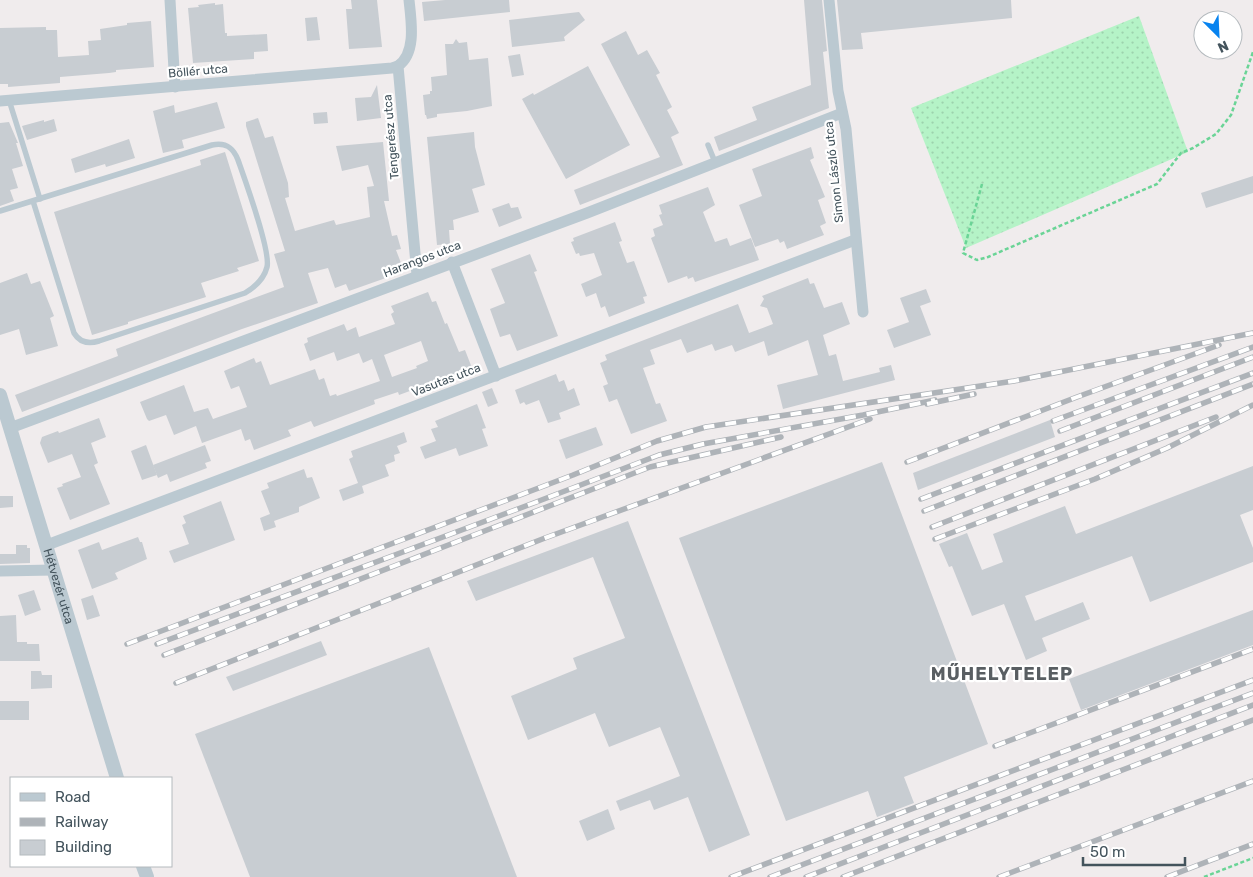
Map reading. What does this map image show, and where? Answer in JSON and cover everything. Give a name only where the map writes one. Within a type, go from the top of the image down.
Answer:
[{"type":"street","points":[[170,0],[174,87]]},
{"type":"street","points":[[398,66],[406,58],[410,45],[410,0]]},
{"type":"street","name":"Simon László utca","points":[[829,0],[837,86],[846,129],[862,312]]},
{"type":"street","name":"Böllér utca","points":[[5,100],[174,87],[398,66]]},
{"type":"street","name":"Tengerész utca","points":[[398,66],[417,275]]},
{"type":"street","name":"Harangos utca","points":[[10,428],[587,213],[842,113]]},
{"type":"street","name":"Vasutas utca","points":[[47,545],[856,240]]},
{"type":"street","points":[[452,262],[496,376]]},
{"type":"street","name":"Hétvezér utca","points":[[0,395],[117,777]]},
{"type":"street","points":[[0,571],[54,570]]},
{"type":"lane","points":[[5,100],[40,199]]},
{"type":"lane","points":[[0,211],[212,146],[224,144],[234,151],[238,160],[266,250],[267,267],[259,282],[245,293],[99,341],[86,342],[79,339],[74,333],[33,201]]},
{"type":"lane","points":[[708,145],[715,162]]},
{"type":"path","points":[[982,184],[963,253],[977,260],[988,257],[1156,184],[1181,152],[1193,148],[1216,134],[1231,115],[1253,52]]},
{"type":"path","points":[[1204,877],[1253,858]]},
{"type":"green space","points":[[1139,16],[1188,152],[966,248],[911,108]]},
{"type":"building","points":[[351,0],[377,0],[382,47],[349,49],[346,9],[352,9]]},
{"type":"building","points":[[509,0],[510,12],[424,21],[422,2]]},
{"type":"building","points":[[804,0],[822,0],[827,51],[823,52],[829,108],[719,151],[714,137],[757,120],[752,107],[811,85]]},
{"type":"building","points":[[837,0],[1011,0],[1012,18],[861,33],[863,49],[842,50]]},
{"type":"building","points":[[215,3],[215,5],[223,4],[225,33],[227,33],[227,36],[267,34],[268,51],[254,52],[254,59],[193,63],[188,8]]},
{"type":"building","points":[[579,12],[585,20],[564,37],[565,41],[512,47],[509,20]]},
{"type":"building","points":[[317,17],[320,40],[307,41],[305,18]]},
{"type":"building","points":[[151,21],[154,67],[60,77],[60,83],[8,87],[8,84],[0,84],[0,28],[46,27],[46,30],[57,30],[58,57],[89,55],[88,41],[101,40],[100,29],[127,25],[127,23]]},
{"type":"building","points":[[626,31],[638,55],[647,50],[660,73],[656,75],[672,107],[667,110],[679,133],[671,137],[683,165],[580,205],[574,190],[660,157],[601,44]]},
{"type":"building","points":[[456,39],[459,43],[467,42],[469,60],[488,58],[492,106],[437,114],[437,117],[427,119],[423,95],[430,94],[430,91],[432,91],[431,77],[447,75],[445,44],[453,44]]},
{"type":"building","points":[[520,54],[524,75],[512,77],[508,56]]},
{"type":"building","points":[[588,66],[630,145],[566,179],[522,99],[533,93],[534,95]]},
{"type":"building","points":[[377,85],[381,118],[357,121],[355,98],[371,97]]},
{"type":"building","points":[[217,102],[225,128],[182,140],[184,148],[163,153],[153,111],[174,105],[175,113]]},
{"type":"building","points":[[327,112],[328,123],[314,124],[313,113]]},
{"type":"building","points":[[258,118],[265,138],[273,136],[288,183],[289,197],[285,198],[295,231],[334,220],[336,225],[370,217],[367,187],[374,186],[368,165],[342,171],[336,146],[383,142],[389,201],[384,201],[392,236],[397,235],[401,249],[396,250],[401,263],[396,264],[400,273],[349,291],[346,284],[335,288],[328,268],[308,273],[318,303],[242,329],[22,412],[15,395],[118,356],[116,349],[284,287],[274,254],[285,251],[246,126],[246,122]]},
{"type":"building","points":[[54,119],[57,131],[27,140],[22,126]]},
{"type":"building","points":[[9,122],[18,143],[16,143],[23,166],[12,169],[18,188],[10,190],[14,201],[0,206],[0,123]]},
{"type":"building","points":[[474,132],[475,147],[485,185],[472,189],[479,212],[453,220],[454,230],[449,230],[450,244],[437,245],[427,137]]},
{"type":"building","points":[[129,139],[135,158],[106,167],[105,164],[75,173],[71,159]]},
{"type":"building","points":[[811,147],[814,158],[810,160],[825,197],[818,200],[826,223],[820,226],[824,235],[787,249],[784,241],[780,243],[778,239],[755,247],[739,205],[762,196],[752,169]]},
{"type":"building","points":[[225,152],[259,261],[237,268],[239,271],[201,283],[206,297],[92,335],[54,212],[201,165],[200,160]]},
{"type":"building","points":[[1253,176],[1253,193],[1206,208],[1201,193]]},
{"type":"building","points":[[708,187],[715,205],[703,212],[715,242],[727,238],[730,246],[751,238],[759,260],[695,282],[693,277],[688,279],[687,276],[668,283],[651,238],[655,236],[653,229],[663,225],[659,215],[662,214],[659,205]]},
{"type":"building","points":[[509,203],[511,208],[518,207],[522,218],[499,227],[492,209]]},
{"type":"building","points":[[615,222],[622,241],[619,242],[627,263],[634,261],[647,296],[643,297],[645,303],[609,317],[605,306],[601,308],[596,293],[586,297],[581,284],[602,275],[594,253],[580,256],[579,253],[576,254],[571,242],[574,241],[573,238]]},
{"type":"building","points":[[530,254],[537,271],[534,272],[558,336],[517,351],[510,334],[500,337],[490,309],[505,303],[491,269]]},
{"type":"building","points":[[27,273],[31,284],[40,281],[54,316],[50,318],[58,346],[26,355],[19,329],[0,335],[0,283]]},
{"type":"building","points":[[808,278],[810,284],[814,283],[824,308],[842,302],[850,324],[823,335],[829,356],[836,354],[843,381],[880,372],[879,368],[891,365],[895,380],[783,409],[777,385],[818,375],[808,340],[768,356],[764,341],[735,352],[732,345],[715,351],[712,344],[687,353],[681,339],[650,350],[655,364],[643,368],[656,404],[660,403],[667,421],[631,434],[617,399],[609,402],[603,386],[608,384],[600,363],[607,360],[605,355],[738,304],[749,333],[773,324],[767,308],[760,306],[764,299],[762,296]]},
{"type":"building","points":[[926,289],[931,302],[920,306],[931,335],[894,348],[887,330],[909,322],[900,298]]},
{"type":"building","points":[[428,292],[432,302],[436,301],[459,352],[465,350],[472,368],[399,395],[398,392],[374,400],[375,404],[314,427],[311,421],[288,430],[291,436],[254,450],[250,439],[245,441],[241,429],[202,443],[196,426],[174,435],[166,415],[149,421],[147,419],[140,402],[184,385],[194,412],[208,408],[213,419],[247,407],[239,386],[231,389],[224,371],[254,358],[256,363],[261,361],[270,385],[315,369],[319,380],[324,378],[330,396],[336,394],[337,396],[380,381],[372,359],[363,363],[359,353],[337,361],[334,352],[310,361],[304,344],[308,342],[307,338],[344,324],[347,331],[356,327],[359,337],[395,324],[391,314],[394,312],[391,306]],"holes":[[[421,341],[428,361],[416,366],[417,368],[392,377],[384,355]]]},
{"type":"building","points":[[556,374],[559,382],[564,380],[568,391],[574,388],[580,405],[559,413],[561,419],[548,423],[539,400],[526,405],[524,402],[520,404],[515,390]]},
{"type":"building","points":[[492,388],[498,403],[488,407],[482,392]]},
{"type":"building","points":[[477,404],[486,428],[482,429],[488,446],[459,456],[456,448],[425,459],[420,447],[436,441],[431,429],[438,427],[435,421]]},
{"type":"building","points":[[99,418],[106,437],[91,443],[98,463],[94,465],[110,504],[70,520],[57,488],[63,486],[62,484],[81,477],[72,454],[48,463],[40,443],[42,437],[58,431],[59,433]]},
{"type":"building","points":[[1050,420],[1055,437],[918,490],[913,473]]},
{"type":"building","points":[[596,427],[603,445],[566,459],[559,440]]},
{"type":"building","points":[[404,432],[407,442],[397,446],[400,453],[394,455],[395,461],[385,465],[389,476],[362,486],[364,493],[343,501],[339,490],[358,483],[349,459],[353,457],[351,451]]},
{"type":"building","points":[[146,445],[157,475],[142,480],[131,451]]},
{"type":"building","points":[[205,445],[211,461],[205,463],[207,468],[170,482],[167,474],[158,478],[153,465]]},
{"type":"building","points":[[882,462],[988,744],[904,777],[914,803],[877,817],[868,791],[786,821],[679,538]]},
{"type":"building","points":[[1253,466],[1253,510],[1240,515],[1253,548],[1253,562],[1150,602],[1132,556],[1025,596],[1035,621],[1083,602],[1090,619],[1042,638],[1047,651],[1026,660],[1004,604],[972,616],[952,566],[949,567],[939,544],[967,533],[982,570],[1003,562],[993,534],[1065,506],[1076,534]]},
{"type":"building","points":[[304,469],[307,478],[312,477],[320,498],[299,507],[299,512],[274,521],[276,527],[264,531],[260,518],[270,514],[261,491],[269,488],[267,483]]},
{"type":"building","points":[[0,496],[13,496],[13,507],[0,508]]},
{"type":"building","points":[[221,501],[235,540],[174,563],[169,551],[189,544],[182,525],[186,523],[183,516]]},
{"type":"building","points":[[628,521],[750,835],[709,852],[688,797],[654,810],[650,800],[620,811],[616,801],[680,776],[660,727],[609,747],[595,713],[528,740],[511,696],[577,669],[573,658],[625,638],[593,557],[476,601],[467,581]]},
{"type":"building","points":[[138,537],[140,542],[142,542],[147,559],[115,573],[118,579],[92,589],[78,550],[99,542],[102,550]]},
{"type":"building","points":[[16,545],[27,545],[27,548],[30,548],[30,563],[0,564],[0,554],[16,554]]},
{"type":"building","points":[[34,590],[41,610],[25,616],[18,595]]},
{"type":"building","points":[[93,595],[100,616],[87,620],[81,599]]},
{"type":"building","points":[[1253,610],[1253,645],[1081,710],[1069,679]]},
{"type":"building","points":[[16,615],[17,642],[39,644],[40,661],[0,661],[0,616]]},
{"type":"building","points":[[321,641],[327,655],[233,691],[226,677]]},
{"type":"building","points":[[429,647],[517,877],[250,877],[195,734]]},
{"type":"building","points":[[31,671],[41,671],[42,675],[52,675],[52,688],[31,689]]},
{"type":"building","points":[[0,701],[29,701],[29,720],[0,720]]},
{"type":"building","points":[[608,809],[615,829],[587,841],[579,821]]},
{"type":"railway","points":[[127,644],[573,475],[657,441],[706,427],[1014,381],[1253,333]]},
{"type":"railway","points":[[907,462],[1219,345]]},
{"type":"railway","points":[[1053,421],[1253,347]]},
{"type":"railway","points":[[1060,431],[1253,357]]},
{"type":"railway","points":[[921,499],[1253,373]]},
{"type":"railway","points":[[924,511],[1253,384]]},
{"type":"railway","points":[[927,404],[974,394]]},
{"type":"railway","points":[[157,644],[659,455],[703,444],[935,400]]},
{"type":"railway","points":[[935,539],[1095,479],[1167,448],[1253,405]]},
{"type":"railway","points":[[932,527],[1216,417]]},
{"type":"railway","points":[[176,683],[545,538],[870,419]]},
{"type":"railway","points":[[164,655],[650,467],[781,437]]},
{"type":"railway","points":[[995,746],[1253,649]]},
{"type":"railway","points":[[731,877],[1253,680]]},
{"type":"railway","points":[[770,877],[1253,693]]},
{"type":"railway","points":[[806,877],[1253,705]]},
{"type":"railway","points":[[843,877],[1253,720]]},
{"type":"railway","points":[[999,877],[1253,781]]},
{"type":"railway","points":[[1167,877],[1253,844]]},
{"type":"district","name":"MŰHELYTELEP","points":[[1002,674]]}]
